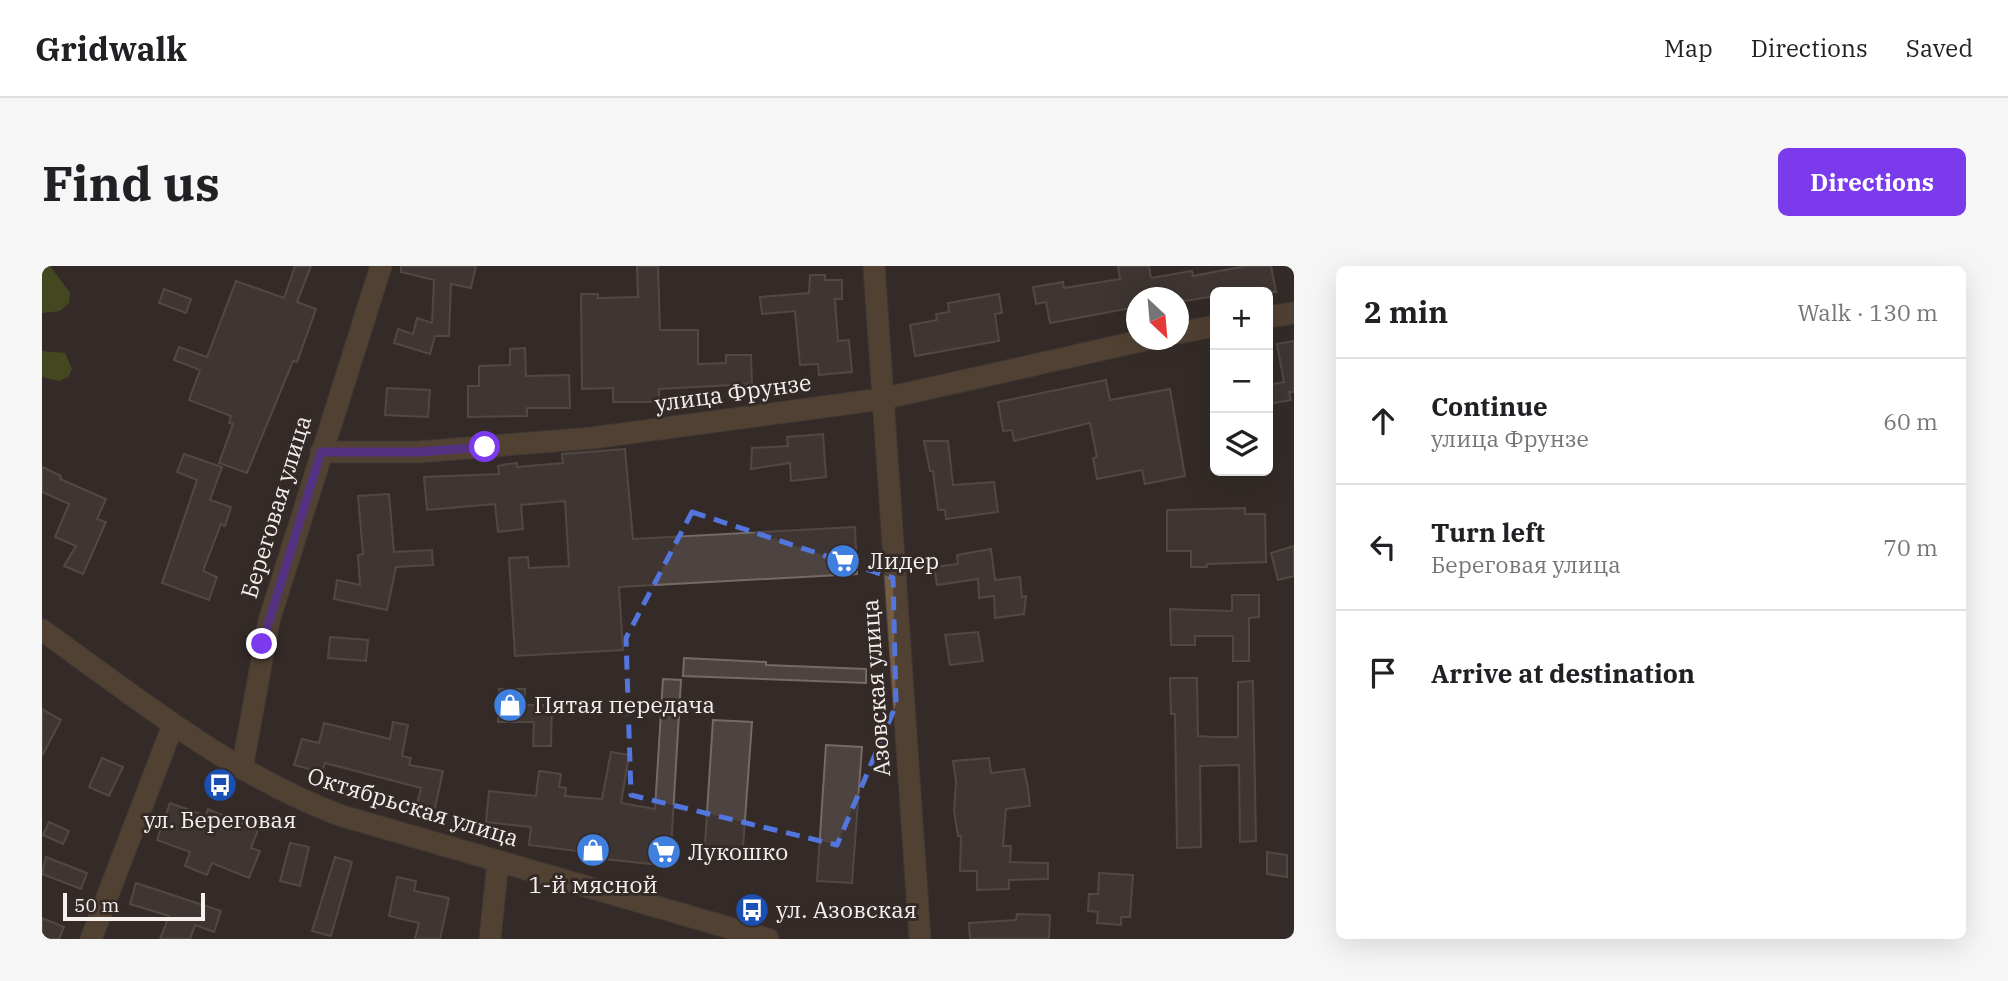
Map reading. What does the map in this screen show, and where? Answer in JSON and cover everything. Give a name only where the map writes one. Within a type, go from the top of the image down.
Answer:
[{"type":"street","name":"Береговая улица","points":[[242,769],[262,644],[382,266]]},
{"type":"street","name":"Азовская улица","points":[[874,266],[920,939]]},
{"type":"street","points":[[1273,316],[1294,313]]},
{"type":"street","points":[[1189,331],[1210,327]]},
{"type":"street","name":"улица Фрунзе","points":[[321,452],[418,452],[592,438],[882,399],[1126,344]]},
{"type":"street","name":"Октябрьская улица","points":[[42,630],[173,725],[242,769],[297,799],[339,815],[768,939]]},
{"type":"street","points":[[91,939],[173,725]]},
{"type":"street","points":[[490,939],[498,862]]},
{"type":"highlighted area","points":[[692,512],[893,578],[896,705],[837,845],[631,795],[626,638]]},
{"type":"green space","points":[[42,266],[50,266],[70,293],[69,303],[60,311],[42,313]]},
{"type":"green space","points":[[42,351],[65,353],[72,369],[68,377],[59,381],[42,377]]},
{"type":"building","points":[[295,266],[311,266],[297,302],[316,309],[297,362],[293,361],[247,473],[219,463],[233,424],[229,423],[231,416],[189,400],[200,370],[174,360],[179,347],[207,357],[236,281],[284,298]]},
{"type":"building","points":[[401,266],[476,266],[471,288],[451,284],[449,336],[435,336],[430,354],[394,343],[398,329],[413,334],[417,318],[432,323],[434,280],[401,272]]},
{"type":"building","points":[[637,266],[658,266],[660,330],[698,330],[698,364],[726,363],[726,355],[751,355],[752,384],[659,389],[659,402],[613,402],[613,388],[582,389],[581,294],[598,294],[598,298],[638,297]]},
{"type":"building","points":[[1118,266],[1149,266],[1151,278],[1192,271],[1193,276],[1246,266],[1271,266],[1276,292],[1273,292],[1273,287],[1210,287],[1210,297],[1189,300],[1189,287],[1126,287],[1126,309],[1050,323],[1046,302],[1036,304],[1033,287],[1063,282],[1064,288],[1120,279]]},
{"type":"building","points":[[810,275],[825,275],[825,280],[842,280],[842,299],[835,299],[838,341],[849,340],[852,372],[819,375],[818,364],[800,365],[795,311],[762,314],[760,297],[809,293]]},
{"type":"building","points":[[164,289],[191,299],[186,313],[159,303]]},
{"type":"building","points":[[999,294],[1002,313],[995,314],[999,341],[915,356],[910,325],[937,320],[936,314],[949,312],[948,303]]},
{"type":"building","points":[[1294,341],[1294,392],[1289,392],[1291,400],[1273,403],[1273,384],[1284,382],[1277,344]]},
{"type":"building","points":[[525,348],[526,376],[569,375],[570,408],[527,408],[527,416],[468,417],[468,386],[479,386],[479,366],[510,365],[510,349]]},
{"type":"building","points":[[1106,380],[1110,400],[1170,389],[1185,476],[1145,484],[1142,470],[1097,479],[1093,458],[1097,457],[1090,423],[1014,441],[1012,430],[1003,431],[998,402]]},
{"type":"building","points":[[387,388],[430,390],[428,417],[385,415]]},
{"type":"building","points":[[823,434],[826,477],[791,481],[790,463],[751,469],[752,448],[788,446],[787,437]]},
{"type":"building","points":[[924,441],[948,441],[953,485],[994,482],[998,512],[946,519],[945,510],[938,510],[933,471],[930,471]]},
{"type":"building","points":[[625,449],[633,539],[855,527],[857,574],[619,587],[623,650],[515,656],[509,558],[528,557],[529,568],[569,566],[565,501],[521,505],[523,529],[498,532],[495,504],[427,510],[424,477],[499,474],[498,466],[507,464],[517,463],[517,467],[563,463],[562,454]]},
{"type":"building","points":[[184,454],[222,467],[210,500],[231,507],[225,526],[221,524],[203,571],[217,577],[209,600],[162,583],[197,480],[177,472]]},
{"type":"building","points":[[42,467],[61,476],[60,479],[106,499],[97,519],[106,522],[83,574],[64,566],[76,546],[55,537],[69,504],[42,492]]},
{"type":"building","points":[[389,494],[394,552],[432,550],[433,565],[396,567],[387,610],[334,599],[337,580],[360,585],[358,555],[363,554],[358,496]]},
{"type":"building","points":[[1245,508],[1245,514],[1265,514],[1266,562],[1191,567],[1191,551],[1167,551],[1167,510]]},
{"type":"building","points":[[1294,546],[1294,576],[1278,580],[1271,553]]},
{"type":"building","points":[[991,549],[995,580],[1020,577],[1022,597],[1026,596],[1024,614],[995,618],[994,596],[979,598],[978,579],[937,585],[934,567],[958,564],[957,555]]},
{"type":"building","points":[[1232,595],[1259,595],[1259,617],[1249,618],[1249,661],[1233,661],[1233,636],[1195,636],[1195,645],[1171,645],[1170,609],[1232,611]]},
{"type":"building","points":[[978,632],[983,661],[950,665],[945,635]]},
{"type":"building","points":[[330,637],[368,640],[366,661],[328,658]]},
{"type":"building","points":[[684,658],[866,669],[866,683],[683,676]]},
{"type":"building","points":[[1170,678],[1197,678],[1198,736],[1213,737],[1238,737],[1238,682],[1253,681],[1256,841],[1240,842],[1239,765],[1200,766],[1201,847],[1177,848],[1175,714],[1171,714]]},
{"type":"building","points":[[663,679],[681,680],[670,866],[584,857],[585,852],[529,845],[531,827],[486,822],[489,791],[536,796],[539,771],[561,774],[559,787],[566,788],[565,796],[602,799],[611,752],[629,755],[621,803],[655,809]]},
{"type":"building","points":[[499,689],[525,689],[524,705],[552,705],[551,746],[533,746],[534,722],[498,722]]},
{"type":"building","points":[[42,709],[61,720],[42,756]]},
{"type":"building","points":[[713,720],[752,722],[742,861],[704,859]]},
{"type":"building","points":[[393,722],[408,725],[402,756],[411,758],[409,765],[443,771],[435,808],[417,804],[421,788],[325,763],[322,772],[294,765],[302,739],[319,743],[324,723],[390,739]]},
{"type":"building","points":[[826,745],[862,747],[852,883],[817,881]]},
{"type":"building","points":[[102,758],[123,767],[109,796],[89,787]]},
{"type":"building","points":[[989,758],[991,773],[1024,769],[1028,788],[1030,806],[1006,809],[1003,846],[1011,846],[1010,862],[1048,863],[1048,879],[1009,880],[1009,889],[977,890],[977,871],[960,871],[961,836],[958,836],[954,811],[956,781],[953,761]]},
{"type":"building","points":[[170,803],[206,816],[208,809],[258,830],[251,848],[260,851],[249,878],[212,863],[207,875],[185,866],[190,852],[157,840]]},
{"type":"building","points":[[49,822],[69,831],[63,844],[43,835]]},
{"type":"building","points":[[290,843],[309,847],[300,886],[280,881]]},
{"type":"building","points":[[1267,852],[1287,855],[1287,877],[1267,874]]},
{"type":"building","points":[[46,857],[87,873],[81,889],[42,874]]},
{"type":"building","points":[[335,857],[352,862],[331,936],[312,931]]},
{"type":"building","points":[[1099,873],[1133,875],[1130,917],[1121,917],[1121,925],[1097,923],[1098,912],[1088,911],[1089,894],[1098,894]]},
{"type":"building","points":[[397,877],[416,881],[414,891],[449,898],[440,939],[415,939],[419,923],[389,916]]},
{"type":"building","points":[[136,883],[221,911],[214,932],[195,925],[190,939],[160,939],[169,916],[130,904]]},
{"type":"building","points":[[1017,914],[1050,915],[1049,939],[970,939],[969,923],[1016,920]]},
{"type":"building","points":[[42,918],[64,927],[59,939],[42,939]]},
{"type":"place","name":"Лидер","points":[[843,561]]},
{"type":"place","name":"Пятая передача","points":[[510,705]]},
{"type":"place","name":"ул. Береговая","points":[[220,785]]},
{"type":"place","name":"1-й мясной","points":[[593,850]]},
{"type":"place","name":"Лукошко","points":[[664,852]]},
{"type":"place","name":"ул. Азовская","points":[[752,910]]},
{"type":"route","points":[[262,644],[321,452],[418,452],[485,447]]}]
